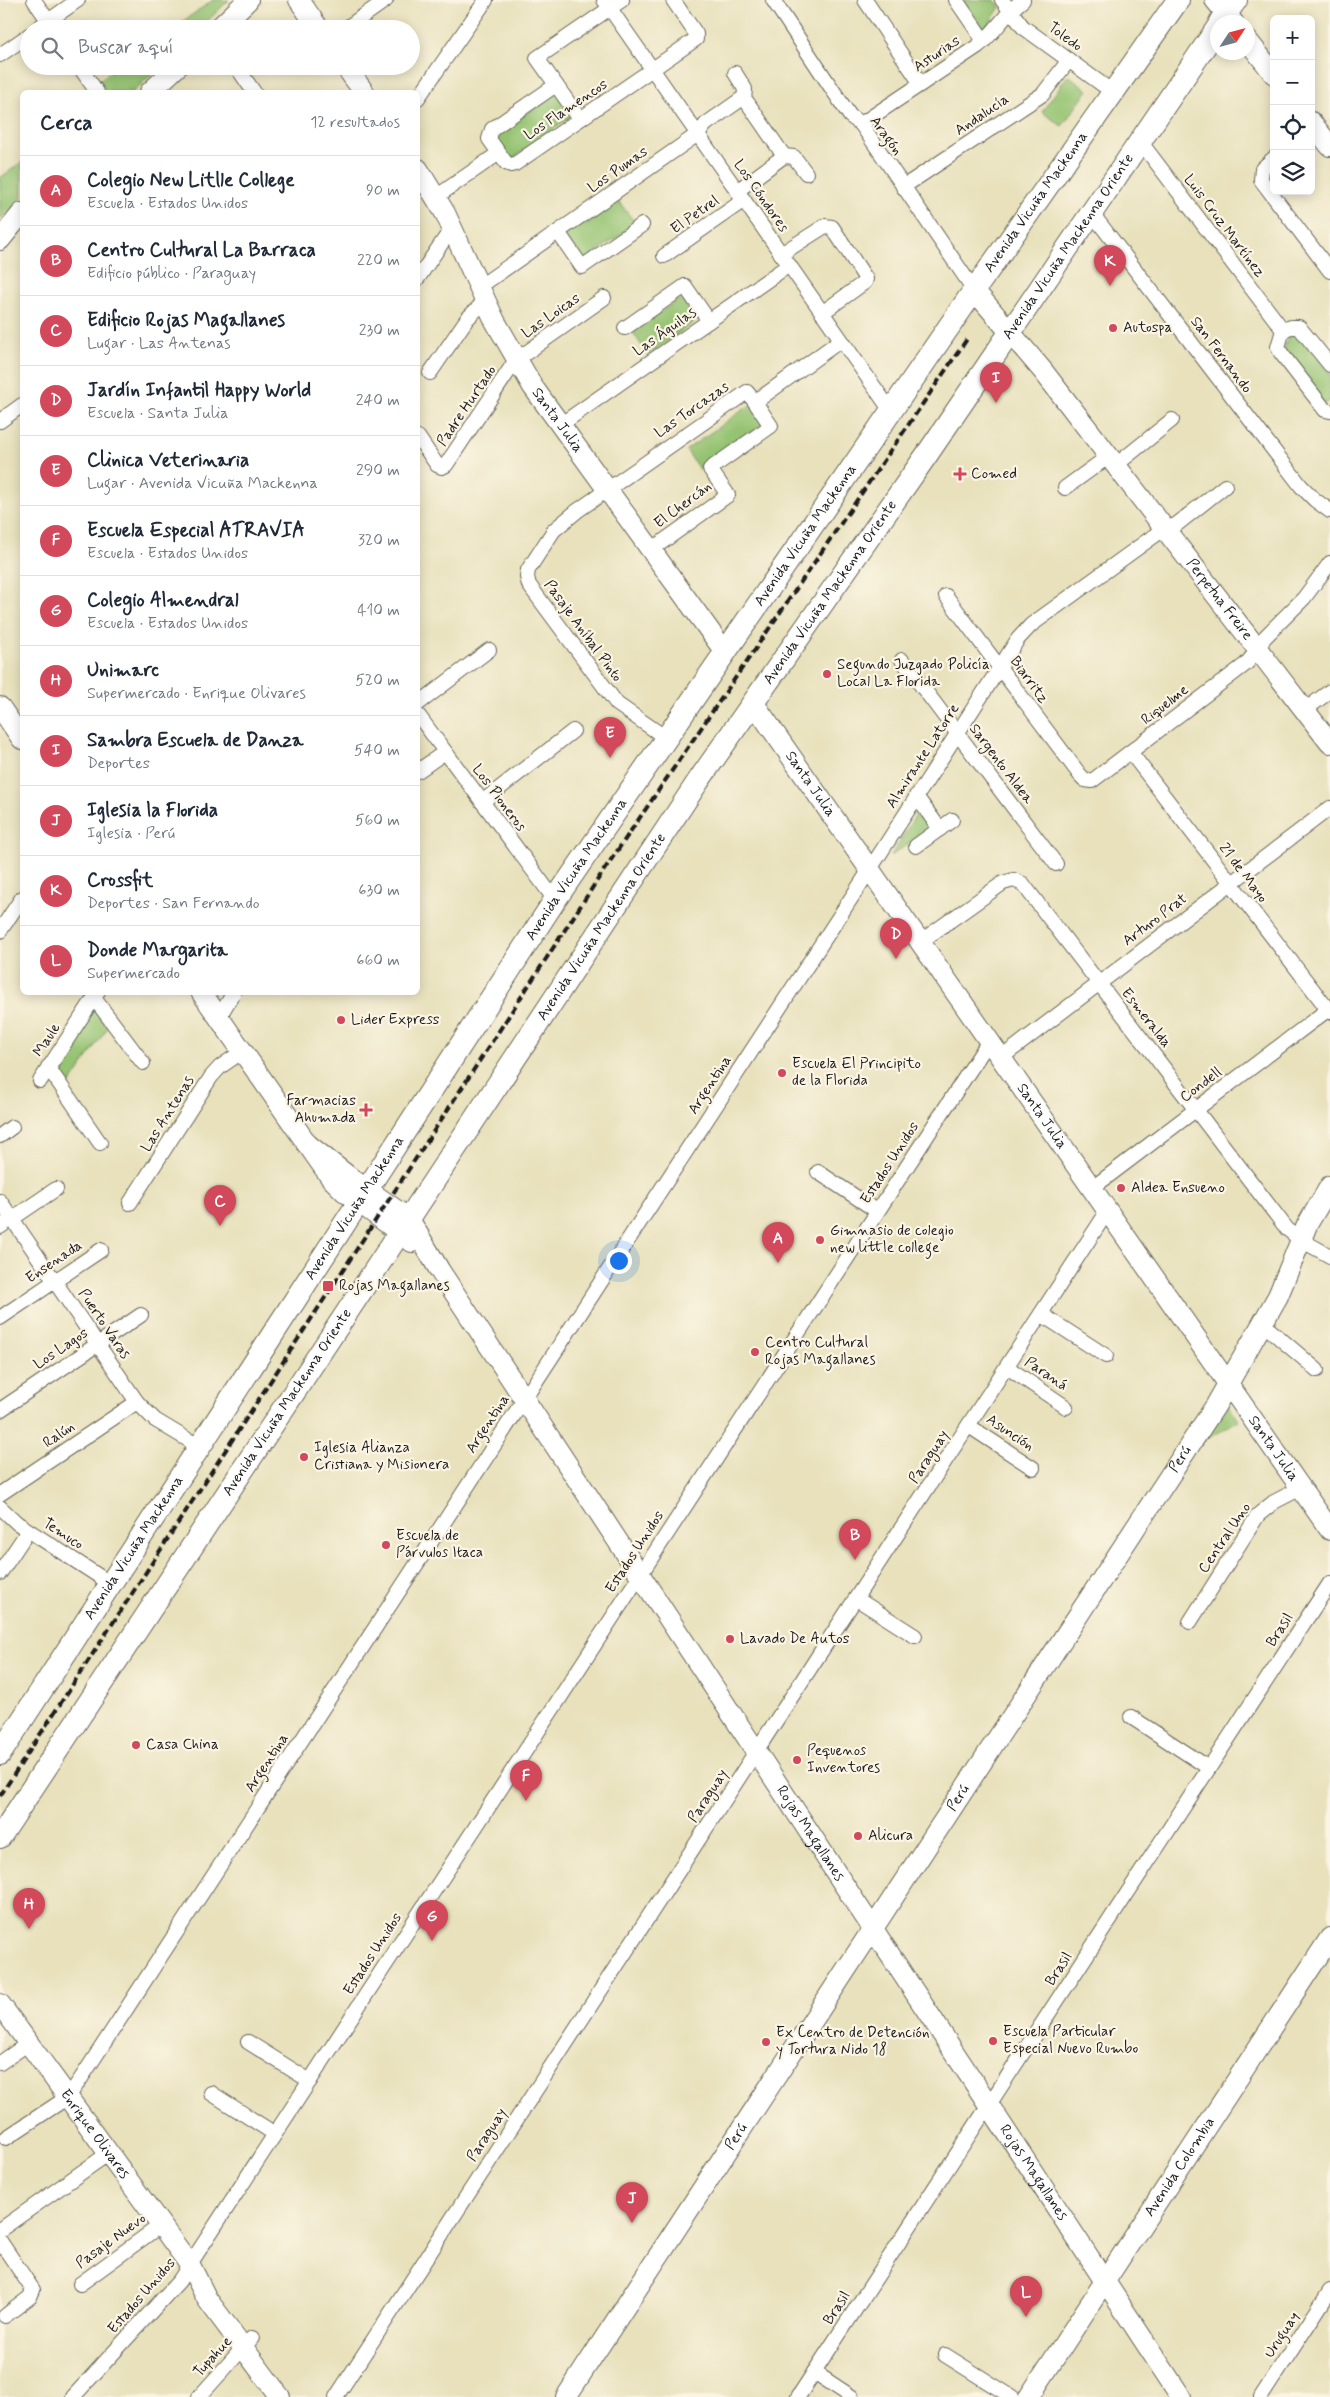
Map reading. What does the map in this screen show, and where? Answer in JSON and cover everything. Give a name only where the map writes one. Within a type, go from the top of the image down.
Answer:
[{"type":"main road","name":"Avenida Vicuña Mackenna","points":[[0,1754],[555,900],[974,290],[1178,0]]},
{"type":"main road","name":"Avenida Vicuña Mackenna Oriente","points":[[0,1837],[753,702],[1010,332],[1225,14]]},
{"type":"street","points":[[34,0],[43,20]]},
{"type":"street","points":[[53,20],[78,0]]},
{"type":"street","points":[[227,20],[248,0]]},
{"type":"street","points":[[299,0],[313,20]]},
{"type":"street","points":[[358,20],[386,0]]},
{"type":"street","points":[[420,95],[486,0]]},
{"type":"street","points":[[580,119],[537,58],[607,4],[622,0]]},
{"type":"street","name":"Los Flamencos","points":[[556,85],[492,129],[489,139],[506,162],[511,165],[515,164],[653,70],[697,36],[673,0]]},
{"type":"street","name":"Aragón","points":[[773,0],[850,116],[861,124],[974,290]]},
{"type":"street","points":[[865,0],[921,84]]},
{"type":"street","points":[[956,0],[984,41]]},
{"type":"street","name":"Asturias","points":[[861,124],[984,41],[1006,5],[1023,0]]},
{"type":"street","name":"Los Cóndores","points":[[607,4],[891,411]]},
{"type":"street","name":"Toledo","points":[[1006,5],[1023,27],[1114,93]]},
{"type":"street","points":[[0,54],[20,40]]},
{"type":"street","points":[[1255,49],[1270,69]]},
{"type":"street","name":"Andalucía","points":[[903,187],[1043,94],[1069,60]]},
{"type":"street","points":[[735,73],[745,89],[744,100],[784,156],[794,157],[806,173]]},
{"type":"street","points":[[86,75],[97,90]]},
{"type":"street","points":[[152,90],[168,75]]},
{"type":"street","points":[[242,75],[253,90]]},
{"type":"street","points":[[352,75],[363,90]]},
{"type":"street","name":"Los Pumas","points":[[430,373],[482,294],[558,232],[698,134],[706,124],[744,100]]},
{"type":"street","points":[[1315,129],[1330,146]]},
{"type":"street","name":"Luis Cruz Martínez","points":[[1140,141],[1282,330]]},
{"type":"street","points":[[436,197],[499,153]]},
{"type":"street","name":"El Petrel","points":[[664,256],[740,196],[784,156]]},
{"type":"street","points":[[1270,161],[1262,168],[1261,180],[1270,192]]},
{"type":"street","name":"Santa Julia","points":[[420,172],[436,197],[452,228],[482,294],[516,360],[560,426],[725,652]]},
{"type":"street","points":[[1272,195],[1330,271]]},
{"type":"street","name":"San Fernando","points":[[1091,212],[1301,486],[1330,511]]},
{"type":"street","points":[[0,240],[20,215]]},
{"type":"street","points":[[558,232],[582,267],[642,225]]},
{"type":"street","name":"Las Águilas","points":[[560,426],[709,321],[825,226],[832,227],[866,280],[822,313]]},
{"type":"street","points":[[420,275],[452,228]]},
{"type":"street","points":[[625,328],[685,286],[709,321]]},
{"type":"street","name":"Perpetua Freire","points":[[974,290],[1010,332],[1165,528],[1330,742]]},
{"type":"street","name":"Las Loicas","points":[[516,360],[604,298]]},
{"type":"street","points":[[1330,365],[1299,328],[1291,327],[1282,330],[1278,346],[1281,353],[1325,410],[1330,411]]},
{"type":"street","points":[[755,402],[841,340]]},
{"type":"street","name":"Padre Hurtado","points":[[420,440],[436,463],[442,467],[448,463],[516,360]]},
{"type":"street","name":"Las Torcazas","points":[[607,490],[747,392],[755,402]]},
{"type":"street","name":"El Chercán","points":[[650,550],[728,495],[710,469],[771,426],[755,402]]},
{"type":"street","points":[[0,421],[20,406]]},
{"type":"street","points":[[1065,488],[1112,461],[1172,420]]},
{"type":"street","name":"Almirante Latorre","points":[[870,870],[1018,639],[1031,625],[1165,528],[1176,525],[1225,486]]},
{"type":"street","name":"Pasaje Aníbal Pinto","points":[[607,490],[562,522],[554,530],[528,570],[527,581],[617,704],[666,738]]},
{"type":"street","name":"Riquelme","points":[[1088,781],[1097,779],[1246,664],[1258,650],[1264,638],[1304,598],[1330,563]]},
{"type":"street","name":"Biarritz","points":[[946,596],[1080,775],[1088,781]]},
{"type":"street","points":[[420,702],[489,650]]},
{"type":"street","name":"Sargento Aldea","points":[[902,660],[1056,864]]},
{"type":"street","points":[[1305,710],[1330,691]]},
{"type":"street","name":"Santa Julia","points":[[753,702],[1330,1530]]},
{"type":"street","points":[[3,718],[20,737]]},
{"type":"street","name":"Los Pioneros","points":[[420,718],[555,900]]},
{"type":"street","points":[[482,802],[572,732]]},
{"type":"street","points":[[420,769],[445,752]]},
{"type":"street","name":"21 de Mayo","points":[[1131,753],[1329,1010]]},
{"type":"street","points":[[916,796],[940,829]]},
{"type":"street","name":"Arturo Prat","points":[[1001,1058],[1330,808]]},
{"type":"street","points":[[916,846],[952,820]]},
{"type":"street","name":"Argentina","points":[[68,2096],[870,870]]},
{"type":"street","name":"Esmeralda","points":[[920,942],[1003,883],[1014,880],[1026,888],[1287,1229],[1301,1240],[1330,1256]]},
{"type":"street","points":[[0,931],[20,901]]},
{"type":"street","points":[[96,995],[143,1063]]},
{"type":"street","name":"Maule","points":[[40,1081],[96,995]]},
{"type":"street","name":"Rojas Magallanes","points":[[203,995],[306,1143],[364,1196],[405,1225],[440,1271],[1181,2397]]},
{"type":"street","points":[[219,1017],[232,995]]},
{"type":"street","name":"Condell","points":[[1091,1189],[1329,1010]]},
{"type":"street","name":"Estados Unidos","points":[[73,2397],[179,2281],[989,1040]]},
{"type":"street","name":"Las Antenas","points":[[130,1203],[211,1077],[220,1067],[243,1051]]},
{"type":"street","points":[[48,1067],[100,1143]]},
{"type":"street","points":[[0,1136],[12,1127]]},
{"type":"street","points":[[818,1172],[877,1211]]},
{"type":"street","name":"Perú","points":[[566,2397],[1228,1384],[1285,1282],[1313,1213],[1330,1186]]},
{"type":"street","points":[[0,1227],[56,1189]]},
{"type":"street","name":"Puerto Varas","points":[[0,1201],[137,1402],[155,1420],[200,1447]]},
{"type":"street","name":"Paraguay","points":[[336,2397],[857,1599],[1107,1212]]},
{"type":"street","name":"Ensenada","points":[[0,1318],[101,1250]]},
{"type":"street","points":[[1041,1314],[1106,1356]]},
{"type":"street","name":"Los Lagos","points":[[0,1410],[141,1315]]},
{"type":"street","points":[[1263,1324],[1317,1370]]},
{"type":"street","name":"Paraná","points":[[1007,1367],[1066,1407]]},
{"type":"street","name":"Ralún","points":[[0,1494],[137,1402]]},
{"type":"street","name":"Asunción","points":[[969,1426],[1033,1468]]},
{"type":"street","name":"Central Uno","points":[[1190,1622],[1258,1515],[1274,1502],[1301,1488]]},
{"type":"street","name":"Temuco","points":[[0,1507],[11,1519],[28,1531],[111,1584]]},
{"type":"street","points":[[0,1573],[28,1531]]},
{"type":"street","name":"Brasil","points":[[798,2397],[1330,1583]]},
{"type":"street","points":[[857,1599],[915,1636]]},
{"type":"street","points":[[1131,1717],[1209,1768]]},
{"type":"street","name":"Avenida Colombia","points":[[1029,2397],[1330,1938]]},
{"type":"street","name":"Enrique Olivares","points":[[0,2004],[190,2264],[216,2289],[280,2397]]},
{"type":"street","points":[[248,2042],[310,2081]]},
{"type":"street","points":[[0,2063],[29,2043]]},
{"type":"street","points":[[212,2093],[276,2134]]},
{"type":"street","points":[[6,2138],[68,2096]]},
{"type":"street","points":[[0,2230],[109,2153]]},
{"type":"street","name":"Pasaje Nuevo","points":[[80,2284],[161,2225]]},
{"type":"street","points":[[0,2241],[33,2290],[30,2297],[5,2316]]},
{"type":"street","name":"Uruguay","points":[[1261,2397],[1330,2291]]},
{"type":"street","name":"Enrique Olivares","points":[[248,2342],[295,2397]]},
{"type":"street","name":"Tupahue","points":[[199,2397],[248,2342]]},
{"type":"street","points":[[945,2355],[1012,2397]]},
{"type":"street","points":[[814,2372],[852,2397]]},
{"type":"green space","points":[[213,0],[229,0],[208,20],[185,20]]},
{"type":"green space","points":[[963,0],[995,0],[1000,7],[984,31]]},
{"type":"green space","points":[[106,75],[151,75],[135,90],[105,90],[98,81]]},
{"type":"green space","points":[[1068,75],[1088,90],[1062,126],[1042,112]]},
{"type":"green space","points":[[558,91],[574,114],[509,161],[493,137]]},
{"type":"green space","points":[[20,163],[20,200],[0,219],[0,178]]},
{"type":"green space","points":[[616,198],[636,224],[582,262],[562,235]]},
{"type":"green space","points":[[678,300],[682,300],[696,317],[694,322],[648,355],[634,334],[635,330]]},
{"type":"green space","points":[[1289,333],[1298,333],[1330,372],[1330,401],[1324,404],[1284,349]]},
{"type":"green space","points":[[750,405],[763,424],[699,469],[686,450]]},
{"type":"green space","points":[[921,806],[931,828],[891,856]]},
{"type":"green space","points":[[94,1008],[108,1027],[68,1087],[54,1069]]},
{"type":"green space","points":[[1226,1402],[1239,1420],[1200,1443]]},
{"type":"railway","points":[[0,1796],[602,873],[967,339]]},
{"type":"place","name":"Crossfit","points":[[1110,286]]},
{"type":"place","name":"Autospa","points":[[1113,328]]},
{"type":"place","name":"Sambra Escuela de Danza","points":[[996,403]]},
{"type":"place","name":"Comed","points":[[960,474]]},
{"type":"place","name":"Segundo Juzgado Policía Local La Florida","points":[[827,674]]},
{"type":"place","name":"Clinica Veterinaria","points":[[610,758]]},
{"type":"place","name":"Jardín Infantil Happy World","points":[[896,959]]},
{"type":"place","name":"Lider Express","points":[[341,1020]]},
{"type":"place","name":"Escuela El Principito de la Florida","points":[[782,1073]]},
{"type":"place","name":"Farmacias Ahumada","points":[[366,1110]]},
{"type":"place","name":"Aldea Ensueno","points":[[1121,1188]]},
{"type":"place","name":"Edificio Rojas Magallanes","points":[[220,1226]]},
{"type":"place","name":"Gimnasio de colegio new little college","points":[[820,1240]]},
{"type":"place","name":"Colegio New Litlle College","points":[[778,1263]]},
{"type":"place","name":"Rojas Magallanes","points":[[328,1286]]},
{"type":"place","name":"Centro Cultural Rojas Magallanes","points":[[755,1352]]},
{"type":"place","name":"Iglesia Alianza Cristiana y Misionera","points":[[304,1457]]},
{"type":"place","name":"Escuela de Párvulos Itaca","points":[[386,1545]]},
{"type":"place","name":"Centro Cultural La Barraca","points":[[855,1560]]},
{"type":"place","name":"Lavado De Autos","points":[[730,1639]]},
{"type":"place","name":"Casa China","points":[[136,1745]]},
{"type":"place","name":"Pequenos Inventores","points":[[797,1760]]},
{"type":"place","name":"Escuela Especial ATRAVIA","points":[[526,1801]]},
{"type":"place","name":"Alicura","points":[[858,1836]]},
{"type":"place","name":"Unimarc","points":[[29,1929]]},
{"type":"place","name":"Colegio Almendral","points":[[432,1941]]},
{"type":"place","name":"Escuela Particular Especial Nuevo Rumbo","points":[[993,2041]]},
{"type":"place","name":"Ex Centro de Detención y Tortura Nido 18","points":[[766,2042]]},
{"type":"place","name":"Iglesia la Florida","points":[[632,2223]]},
{"type":"place","name":"Donde Margarita","points":[[1026,2317]]}]
